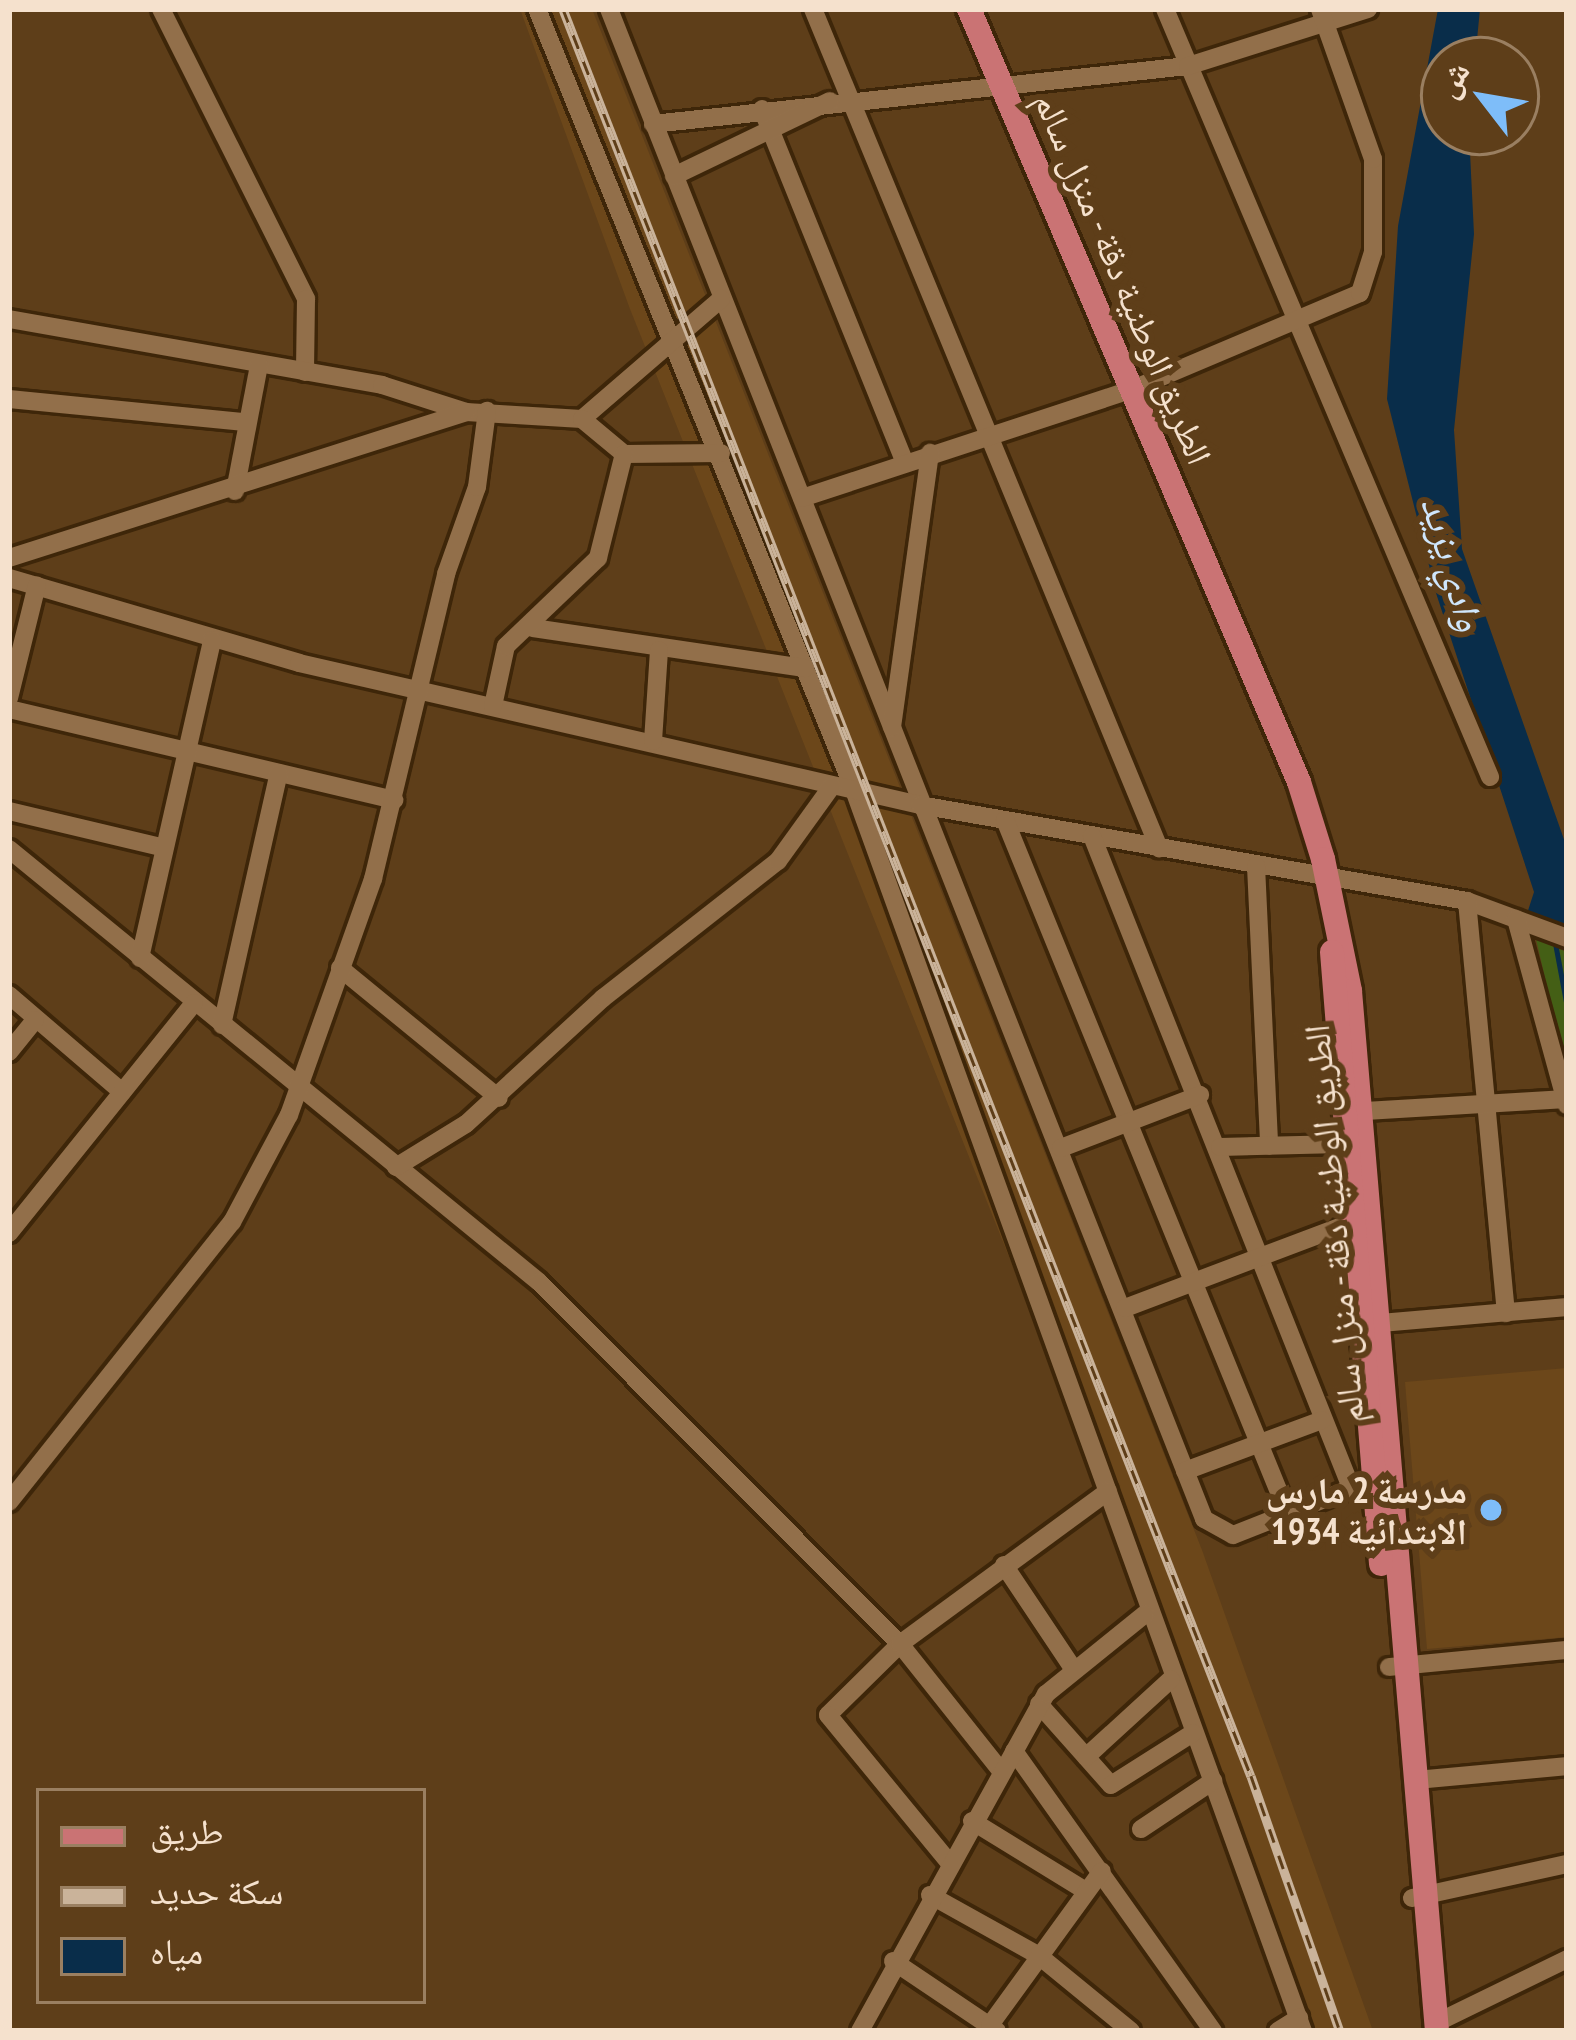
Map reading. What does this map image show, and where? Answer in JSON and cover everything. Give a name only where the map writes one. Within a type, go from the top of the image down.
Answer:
[{"type":"main road","name":"الطريق الوطنية دقة - منزل سالم","points":[[968,9],[1299,782],[1327,878],[1369,1324],[1371,1479],[1417,1780],[1419,1897]]},
{"type":"main road","name":"الطريق الوطنية دقة - منزل سالم","points":[[1349,1112],[1342,1144],[1350,1223],[1369,1324]]},
{"type":"main road","name":"الطريق الوطنية دقة - منزل سالم","points":[[1397,1666],[1432,2028]]},
{"type":"street","points":[[161,9],[306,298],[305,372]]},
{"type":"street","points":[[537,9],[854,790],[1108,1491],[1145,1614],[1214,1781],[1301,2025],[1278,2031]]},
{"type":"street","points":[[609,9],[920,805],[1125,1308],[1204,1519],[1222,1534],[1288,1514],[1371,1479],[1322,1420],[1200,1095],[1092,836]]},
{"type":"street","points":[[813,9],[854,98],[1160,848]]},
{"type":"street","points":[[1165,9],[1490,778]]},
{"type":"street","points":[[653,124],[1000,82],[1188,66],[1323,16],[1368,9]]},
{"type":"street","points":[[802,498],[1132,388],[1296,325],[1360,293],[1373,252],[1373,159],[1323,16]]},
{"type":"street","points":[[674,176],[830,101]]},
{"type":"street","points":[[762,109],[904,461]]},
{"type":"street","points":[[582,419],[672,335],[721,299]]},
{"type":"street","points":[[9,319],[305,372],[466,412]]},
{"type":"street","points":[[236,491],[259,365]]},
{"type":"street","points":[[9,399],[245,422]]},
{"type":"street","points":[[9,1502],[232,1222],[297,1087],[394,800],[476,487],[487,411]]},
{"type":"street","points":[[9,558],[236,491],[466,412],[582,419],[624,454],[721,453]]},
{"type":"street","points":[[891,730],[930,453]]},
{"type":"street","points":[[493,706],[506,646],[532,628],[548,596],[576,585],[598,558],[624,454]]},
{"type":"street","points":[[9,578],[212,640],[832,786],[1467,902],[1567,938]]},
{"type":"street","points":[[9,698],[37,585]]},
{"type":"street","points":[[532,628],[805,668]]},
{"type":"street","points":[[140,958],[161,847],[212,640]]},
{"type":"street","points":[[653,741],[659,650]]},
{"type":"street","points":[[9,709],[394,800]]},
{"type":"street","points":[[221,1025],[279,773]]},
{"type":"street","points":[[395,1167],[499,1098],[603,998],[778,861],[832,786]]},
{"type":"street","points":[[9,812],[161,847]]},
{"type":"street","points":[[1005,820],[1288,1514]]},
{"type":"street","points":[[9,849],[539,1282],[900,1643],[1001,1771]]},
{"type":"street","points":[[1256,866],[1269,1146]]},
{"type":"street","points":[[1467,902],[1506,1313]]},
{"type":"street","points":[[1349,1112],[1485,1102],[1566,1102],[1519,920]]},
{"type":"street","points":[[340,968],[499,1098]]},
{"type":"street","points":[[9,995],[122,1092]]},
{"type":"street","points":[[9,1233],[194,1003]]},
{"type":"street","points":[[9,1052],[34,1020]]},
{"type":"street","points":[[1061,1148],[1200,1095]]},
{"type":"street","points":[[1220,1147],[1342,1144]]},
{"type":"street","points":[[1125,1308],[1350,1223]]},
{"type":"street","points":[[1369,1324],[1567,1306]]},
{"type":"street","points":[[1186,1471],[1322,1420]]},
{"type":"street","points":[[948,1861],[828,1715],[900,1643],[1108,1491]]},
{"type":"street","points":[[1004,1565],[1072,1666]]},
{"type":"street","points":[[860,2031],[893,1961],[1039,1704],[1072,1666],[1145,1614]]},
{"type":"street","points":[[1397,1666],[1567,1649]]},
{"type":"street","points":[[1086,1757],[1171,1679]]},
{"type":"street","points":[[1039,1704],[1116,1785],[1192,1733]]},
{"type":"street","points":[[1014,1751],[1213,2031]]},
{"type":"street","points":[[1417,1780],[1567,1766]]},
{"type":"street","points":[[1141,1829],[1214,1781]]},
{"type":"street","points":[[972,1821],[1084,1891]]},
{"type":"street","points":[[1419,1897],[1567,1864]]},
{"type":"street","points":[[893,1961],[993,2028],[1038,1955],[1102,1871]]},
{"type":"street","points":[[930,1895],[1038,1955],[1131,2031]]},
{"type":"street","points":[[1432,2028],[1567,1959]]},
{"type":"shaded area","points":[[520,9],[592,9],[1202,1550],[1373,2031],[1308,2031],[1267,1902],[630,309]]},
{"type":"shaded area","name":"مدرسة 2 مارس 1934 الابتدائية","points":[[1567,1368],[1567,1637],[1427,1649],[1405,1382]]},
{"type":"green space","points":[[1536,939],[1567,952],[1567,1074]]},
{"type":"water","name":"وادي يزيد","points":[[1438,9],[1480,9],[1477,36],[1433,36]]},
{"type":"water","name":"وادي يزيد","points":[[1420,107],[1420,156],[1470,156],[1474,234],[1454,430],[1462,549],[1567,848],[1567,952],[1523,926],[1534,892],[1436,593],[1387,399],[1398,226]]},
{"type":"waterway","name":"وادي يزيد","points":[[1556,946],[1567,1005]]},
{"type":"railway","points":[[563,9],[1251,1776],[1340,2031]]},
{"type":"place","name":"مدرسة 2 مارس 1934 الابتدائية","points":[[1491,1510]]}]
